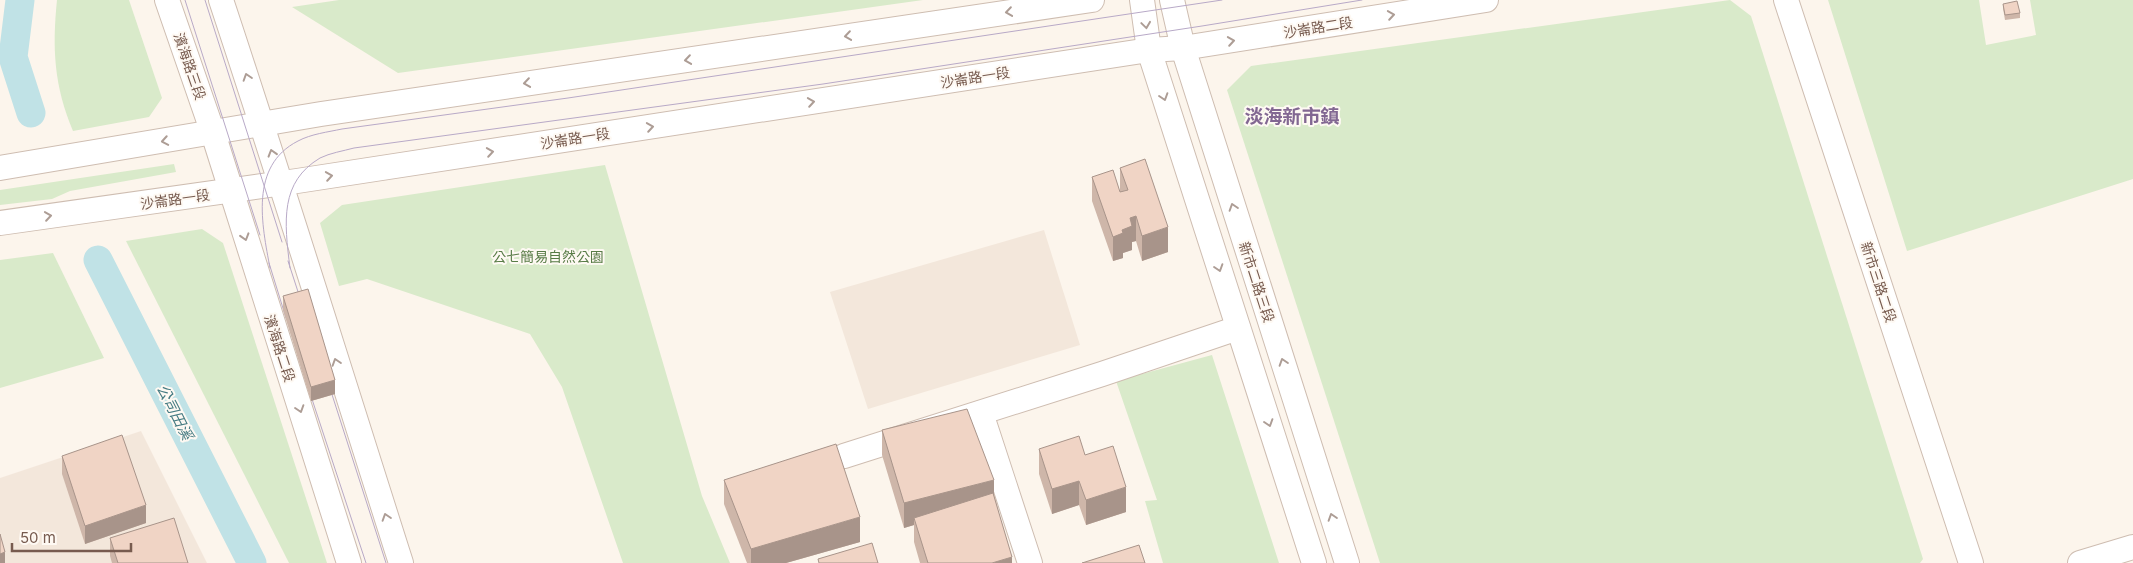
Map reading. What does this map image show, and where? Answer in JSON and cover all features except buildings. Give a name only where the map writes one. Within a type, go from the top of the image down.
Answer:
[{"type":"street","name":"濱海路三段","points":[[167,0],[213,132]]},
{"type":"street","points":[[221,0],[262,123],[401,563]]},
{"type":"street","points":[[0,168],[262,123],[1092,0]]},
{"type":"street","points":[[1142,0],[1150,50],[1314,563]]},
{"type":"street","name":"新市二路三段","points":[[1172,0],[1177,30],[1347,563]]},
{"type":"street","name":"沙崙路二段","points":[[1150,50],[1183,48],[1486,0]]},
{"type":"street","name":"新市三路二段","points":[[1786,0],[1971,563]]},
{"type":"street","name":"沙崙路一段","points":[[0,223],[231,191],[1150,50]]},
{"type":"street","name":"濱海路二段","points":[[213,132],[349,563]]},
{"type":"street","points":[[844,456],[982,413],[1238,328]]},
{"type":"street","points":[[982,413],[1030,563]]},
{"type":"street","points":[[2080,563],[2133,547]]},
{"type":"shaded area","points":[[1044,230],[1080,345],[868,409],[830,292]]},
{"type":"shaded area","points":[[141,431],[207,563],[0,563],[0,478]]},
{"type":"green space","points":[[57,0],[129,0],[162,98],[149,117],[73,131],[58,83],[56,67]]},
{"type":"green space","points":[[339,0],[923,0],[398,73],[292,7]]},
{"type":"green space","points":[[1730,0],[1751,16],[1923,559],[1920,563],[1380,563],[1227,90],[1251,66]]},
{"type":"green space","points":[[1828,0],[1979,0],[1986,45],[2036,35],[2030,0],[2133,0],[2133,179],[1907,251]]},
{"type":"green space","points":[[174,164],[176,172],[70,191],[52,199],[0,205],[0,190]]},
{"type":"green space","name":"公七簡易自然公園","points":[[605,165],[702,496],[730,563],[623,563],[562,387],[530,334],[367,279],[339,286],[320,223],[342,205]]},
{"type":"green space","points":[[202,229],[223,243],[327,563],[289,563],[126,241]]},
{"type":"green space","points":[[53,253],[104,358],[0,388],[0,260]]},
{"type":"green space","points":[[1212,355],[1279,563],[1163,563],[1145,501],[1157,500],[1116,381]]},
{"type":"waterway","name":"公司田溪","points":[[20,0],[13,57],[31,113]]},
{"type":"waterway","name":"公司田溪","points":[[98,260],[252,563]]},
{"type":"tram line","points":[[185,0],[260,235]]},
{"type":"tram line","points":[[205,0],[282,242]]},
{"type":"tram line","points":[[270,268],[262,216],[265,181],[272,165],[282,152],[298,141],[314,135],[342,129],[568,98],[1222,0]]},
{"type":"tram line","points":[[290,268],[286,219],[291,191],[307,168],[320,158],[337,152],[354,148],[823,84],[1362,0]]},
{"type":"tram line","points":[[288,261],[302,304]]},
{"type":"tram line","points":[[269,263],[286,318]]},
{"type":"tram line","points":[[328,382],[386,563]]},
{"type":"tram line","points":[[308,387],[366,563]]},
{"type":"district","name":"淡海新市鎮","points":[[1292,116]]}]
